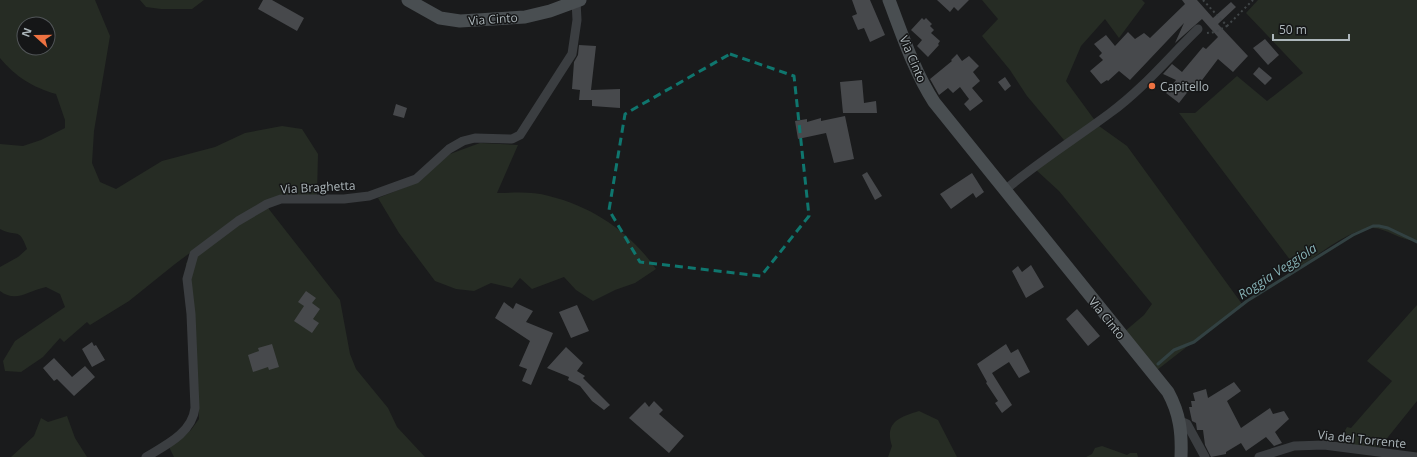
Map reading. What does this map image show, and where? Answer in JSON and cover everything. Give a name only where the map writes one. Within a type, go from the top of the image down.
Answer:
[{"type":"street","name":"Via Cinto","points":[[408,0],[440,18],[460,22],[525,17],[550,12],[578,1]]},
{"type":"street","name":"Via Cinto","points":[[889,0],[926,90],[934,102],[1168,392],[1180,421],[1181,457]]},
{"type":"street","name":"Via Braghetta","points":[[146,457],[187,429],[194,418],[193,361],[187,279],[194,254],[238,221],[267,204],[281,200],[344,199],[369,196],[416,179],[449,149],[463,142],[475,138],[512,140],[520,135],[572,54],[578,20],[578,1]]},
{"type":"street","points":[[1004,190],[1029,170],[1111,113],[1143,86],[1198,29]]},
{"type":"street","points":[[1180,421],[1187,424],[1205,457]]},
{"type":"street","name":"Via del Torrente","points":[[1259,457],[1294,446],[1324,445],[1417,457]]},
{"type":"path","points":[[1203,0],[1226,26]]},
{"type":"path","points":[[1198,29],[1208,33],[1215,32],[1226,26],[1253,0]]},
{"type":"highlighted area","points":[[730,54],[794,76],[809,216],[761,276],[640,262],[609,210],[625,114]]},
{"type":"shaded area","points":[[0,0],[95,0],[110,36],[94,131],[92,163],[100,182],[116,189],[162,161],[215,147],[245,133],[282,126],[302,129],[318,154],[317,195],[281,196],[234,220],[129,301],[90,325],[87,322],[64,342],[60,338],[43,357],[21,372],[5,371],[3,361],[15,341],[65,307],[60,294],[46,287],[17,296],[11,296],[0,291],[0,267],[18,257],[27,249],[22,237],[0,229],[0,144],[23,146],[41,140],[65,128],[65,120],[56,94],[32,85],[18,76],[0,58]]},
{"type":"shaded area","points":[[140,0],[204,0],[192,9],[161,9],[146,7]]},
{"type":"shaded area","points":[[982,0],[1142,0],[1145,3],[1119,38],[1105,19],[1081,46],[1066,81],[1099,126],[1127,146],[1242,304],[1157,370],[1124,332],[1144,315],[1152,304],[1059,191],[1035,169],[1069,146],[1027,96],[1010,70],[982,36],[998,19]]},
{"type":"shaded area","points":[[1258,0],[1417,0],[1417,241],[1405,239],[1383,230],[1373,228],[1364,230],[1344,238],[1297,269],[1179,113],[1195,113],[1237,76],[1267,101],[1303,73],[1246,13]]},
{"type":"shaded area","points":[[480,143],[518,145],[497,193],[543,194],[581,207],[595,214],[622,233],[646,256],[656,269],[635,283],[615,290],[593,301],[576,290],[564,277],[532,289],[520,278],[512,288],[491,283],[474,291],[456,289],[435,281],[399,233],[378,198],[411,185],[450,154]]},
{"type":"shaded area","points":[[268,208],[340,300],[350,354],[356,369],[388,408],[397,427],[425,457],[174,457],[169,447],[191,430],[199,419],[193,310],[186,263],[231,227]]},
{"type":"shaded area","points":[[1417,305],[1417,401],[1376,452],[1338,443],[1347,427],[1351,428],[1392,381],[1367,361]]},
{"type":"shaded area","points":[[919,411],[938,420],[957,457],[888,457],[892,446],[890,431],[892,426],[900,418]]},
{"type":"shaded area","points":[[67,416],[75,438],[87,457],[11,457],[34,436],[41,418],[48,422]]},
{"type":"shaded area","points":[[1102,446],[1127,455],[1130,453],[1137,453],[1138,457],[1086,457],[1092,454],[1095,448]]},
{"type":"building","points":[[263,0],[272,0],[304,18],[297,31],[258,9]]},
{"type":"building","points":[[852,0],[870,0],[885,35],[870,42],[864,28],[858,30],[852,16],[857,14]]},
{"type":"building","points":[[937,0],[969,0],[958,11],[954,7],[950,12]]},
{"type":"building","points":[[1182,0],[1197,0],[1213,18],[1231,2],[1236,7],[1218,24],[1248,56],[1233,72],[1218,59],[1196,88],[1193,85],[1179,103],[1166,93],[1176,80],[1163,74],[1172,64],[1182,72],[1203,47],[1206,49],[1218,37],[1202,19],[1175,43],[1184,23],[1130,80],[1119,71],[1108,81],[1107,80],[1101,84],[1090,71],[1103,60],[1099,56],[1102,53],[1094,44],[1106,35],[1115,46],[1128,32],[1135,39],[1144,33],[1150,38],[1185,4]]},
{"type":"building","points":[[922,18],[924,20],[926,18],[932,24],[930,26],[934,30],[931,33],[940,41],[938,44],[939,45],[928,57],[917,46],[922,40],[911,30]]},
{"type":"building","points":[[1265,39],[1279,55],[1268,65],[1253,48]]},
{"type":"building","points":[[579,45],[596,46],[591,90],[620,89],[620,108],[592,106],[592,100],[579,100],[580,90],[572,89],[574,62],[578,55]]},
{"type":"building","points":[[957,54],[962,61],[969,56],[979,66],[973,72],[980,81],[972,88],[983,101],[970,111],[964,104],[969,99],[960,87],[953,93],[948,88],[939,95],[930,79],[952,61],[951,60]]},
{"type":"building","points":[[1259,67],[1272,78],[1265,85],[1253,74]]},
{"type":"building","points":[[1005,77],[1011,86],[1005,91],[998,82]]},
{"type":"building","points":[[862,80],[864,103],[876,101],[877,113],[843,113],[840,82]]},
{"type":"building","points":[[396,104],[407,108],[404,118],[393,115]]},
{"type":"building","points":[[845,116],[854,159],[834,163],[826,133],[798,139],[795,121],[807,119],[807,122],[821,118],[821,121]]},
{"type":"building","points":[[867,172],[882,196],[875,200],[862,175]]},
{"type":"building","points":[[972,173],[984,192],[976,198],[973,193],[951,209],[940,194]]},
{"type":"building","points":[[1031,265],[1044,287],[1026,298],[1012,271],[1018,266],[1022,272]]},
{"type":"building","points":[[306,291],[316,298],[312,303],[320,309],[313,319],[319,323],[312,333],[294,321],[304,306],[298,302]]},
{"type":"building","points":[[504,302],[513,309],[516,303],[533,311],[526,322],[553,333],[531,385],[522,381],[527,369],[519,366],[530,341],[495,318]]},
{"type":"building","points":[[577,305],[589,331],[571,338],[559,312]]},
{"type":"building","points":[[1077,309],[1100,336],[1088,346],[1066,319]]},
{"type":"building","points":[[92,342],[94,346],[96,345],[105,360],[92,367],[82,349]]},
{"type":"building","points":[[272,344],[279,367],[269,370],[268,367],[253,372],[248,355],[259,351],[258,348]]},
{"type":"building","points":[[1006,344],[1011,353],[1018,349],[1030,372],[1019,378],[1009,362],[992,373],[1012,405],[1002,413],[995,403],[998,401],[986,383],[987,382],[977,364]]},
{"type":"building","points":[[566,347],[583,363],[577,371],[585,376],[583,378],[610,405],[604,410],[592,401],[580,386],[568,380],[569,377],[547,368]]},
{"type":"building","points":[[54,358],[72,377],[85,366],[95,377],[74,396],[57,379],[54,381],[43,368]]},
{"type":"building","points":[[1234,382],[1241,391],[1227,401],[1241,428],[1270,408],[1273,414],[1284,411],[1289,419],[1275,432],[1282,443],[1274,446],[1266,437],[1246,451],[1241,443],[1226,452],[1226,454],[1211,457],[1205,445],[1203,430],[1197,430],[1196,423],[1192,421],[1189,407],[1192,407],[1191,401],[1195,401],[1193,393],[1206,389],[1208,398]]},
{"type":"building","points":[[654,401],[663,410],[659,414],[684,436],[669,453],[629,418],[645,402],[649,407]]},
{"type":"waterway","name":"Roggia Veggiola","points":[[1158,364],[1174,350],[1194,342],[1247,301],[1353,235],[1373,226],[1379,226],[1388,228],[1417,242]]},
{"type":"place","name":"Capitello","points":[[1152,86]]}]
